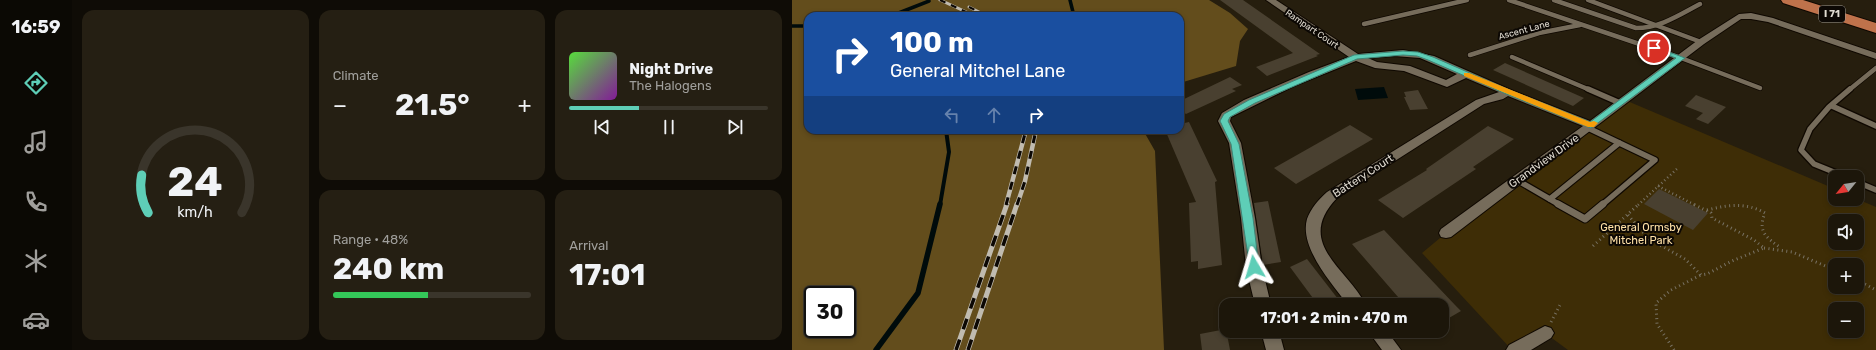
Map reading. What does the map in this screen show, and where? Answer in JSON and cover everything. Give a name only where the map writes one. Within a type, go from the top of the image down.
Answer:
[{"type":"highway","name":"I 71","points":[[1788,0],[1876,28]]},
{"type":"highway","name":"I 71","points":[[1826,0],[1876,15]]},
{"type":"street","name":"Rampart Court","points":[[1270,0],[1356,57],[1375,65],[1406,68],[1447,84],[1465,74]]},
{"type":"street","name":"Grandview Drive","points":[[1446,233],[1701,42],[1739,17],[1751,16],[1777,22],[1876,56]]},
{"type":"street","points":[[1261,298],[1254,267],[1248,218],[1235,144],[1224,121],[1226,115],[1252,101],[1356,57],[1403,53],[1418,54],[1589,127]]},
{"type":"street","name":"Battery Court","points":[[1353,298],[1318,252],[1313,230],[1314,220],[1324,203],[1332,194],[1480,102],[1499,97],[1507,92]]},
{"type":"street","points":[[1515,350],[1545,333]]},
{"type":"street","points":[[1272,338],[1275,350]]},
{"type":"street","points":[[1383,338],[1392,350]]},
{"type":"lane","points":[[1364,24],[1467,0]]},
{"type":"lane","points":[[1508,0],[1681,58],[1760,88]]},
{"type":"lane","points":[[1554,0],[1636,28],[1645,29],[1657,26],[1700,4]]},
{"type":"lane","points":[[1588,0],[1701,42]]},
{"type":"lane","name":"Ascent Lane","points":[[1470,55],[1492,47],[1557,29],[1584,25]]},
{"type":"lane","points":[[1512,57],[1620,103]]},
{"type":"lane","points":[[1830,170],[1810,161],[1803,155],[1801,150],[1810,128],[1832,106],[1876,68]]},
{"type":"lane","points":[[1868,74],[1876,77]]},
{"type":"lane","points":[[1832,106],[1876,126]]},
{"type":"lane","points":[[1517,180],[1585,219],[1655,160],[1589,127]]},
{"type":"lane","points":[[1550,199],[1619,143]]},
{"type":"lane","points":[[1864,185],[1876,190]]},
{"type":"path","points":[[1593,246],[1679,167]]},
{"type":"path","points":[[1658,186],[1706,210],[1711,213],[1712,218],[1754,240],[1764,248]]},
{"type":"path","points":[[1706,210],[1739,205],[1759,209],[1765,213],[1760,222],[1765,236],[1781,248]]},
{"type":"path","points":[[1628,215],[1646,236],[1680,255],[1701,275]]},
{"type":"path","points":[[1674,350],[1657,324],[1656,304],[1671,290],[1732,261],[1764,248],[1781,248],[1794,251],[1828,267]]},
{"type":"path","points":[[1864,284],[1876,290]]},
{"type":"path","points":[[1545,333],[1562,303]]},
{"type":"green space","name":"General Ormsby Mitchel Park","points":[[1625,100],[1828,186],[1828,206],[1864,206],[1864,202],[1876,207],[1876,350],[1568,350],[1545,333],[1512,350],[1422,253],[1446,233]]},
{"type":"shaded area","points":[[792,0],[1209,0],[1230,13],[1248,29],[1240,41],[1236,66],[1184,82],[1184,12],[804,12],[804,134],[1145,134],[1155,151],[1164,350],[792,350]]},
{"type":"shaded area","points":[[1384,87],[1388,98],[1358,100],[1355,89]]},
{"type":"building","points":[[1220,0],[1243,0],[1320,54],[1267,76],[1256,67],[1293,53]]},
{"type":"building","points":[[1505,63],[1584,98],[1573,106],[1493,70]]},
{"type":"building","points":[[1230,77],[1242,85],[1232,89],[1236,91],[1186,114],[1184,113],[1184,99]]},
{"type":"building","points":[[1418,90],[1428,109],[1410,110],[1404,97],[1406,97],[1404,92]]},
{"type":"building","points":[[1696,95],[1726,107],[1708,124],[1696,119],[1703,113],[1685,106]]},
{"type":"building","points":[[1189,122],[1217,181],[1215,182],[1222,265],[1198,269],[1198,261],[1191,262],[1189,203],[1196,202],[1167,134],[1184,134],[1184,123]]},
{"type":"building","points":[[1350,125],[1373,139],[1296,184],[1274,168]]},
{"type":"building","points":[[1488,126],[1514,139],[1473,167],[1476,169],[1403,218],[1378,200],[1427,170],[1426,169]]},
{"type":"building","points":[[1659,189],[1708,213],[1693,230],[1644,204]]},
{"type":"building","points":[[1268,201],[1281,262],[1263,265],[1254,203]]},
{"type":"building","points":[[1384,230],[1449,298],[1399,298],[1352,244]]},
{"type":"building","points":[[1307,259],[1337,298],[1313,298],[1290,267]]},
{"type":"building","points":[[1449,298],[1461,311],[1449,318]]},
{"type":"building","points":[[1219,330],[1219,338],[1228,338],[1230,350],[1202,350],[1200,334]]},
{"type":"waterway","points":[[1070,0],[1073,12]]},
{"type":"waterway","points":[[901,12],[929,1]]},
{"type":"waterway","points":[[792,26],[804,26]]},
{"type":"waterway","points":[[940,205],[949,152],[947,134]]},
{"type":"waterway","points":[[876,350],[918,293],[940,204]]},
{"type":"railway","points":[[940,0],[966,12]]},
{"type":"railway","points":[[969,7],[979,12]]},
{"type":"railway","points":[[1006,205],[1025,134]]},
{"type":"railway","points":[[1017,205],[1025,181],[1035,134]]},
{"type":"railway","points":[[956,350],[1007,204]]},
{"type":"railway","points":[[968,350],[1017,204]]},
{"type":"slow traffic","points":[[1466,74],[1591,125],[1594,123]]},
{"type":"route","points":[[1254,267],[1248,218],[1235,144],[1224,121],[1226,115],[1252,101],[1356,57],[1403,53],[1418,54],[1430,58],[1507,92],[1591,125],[1681,58],[1654,48]]}]
